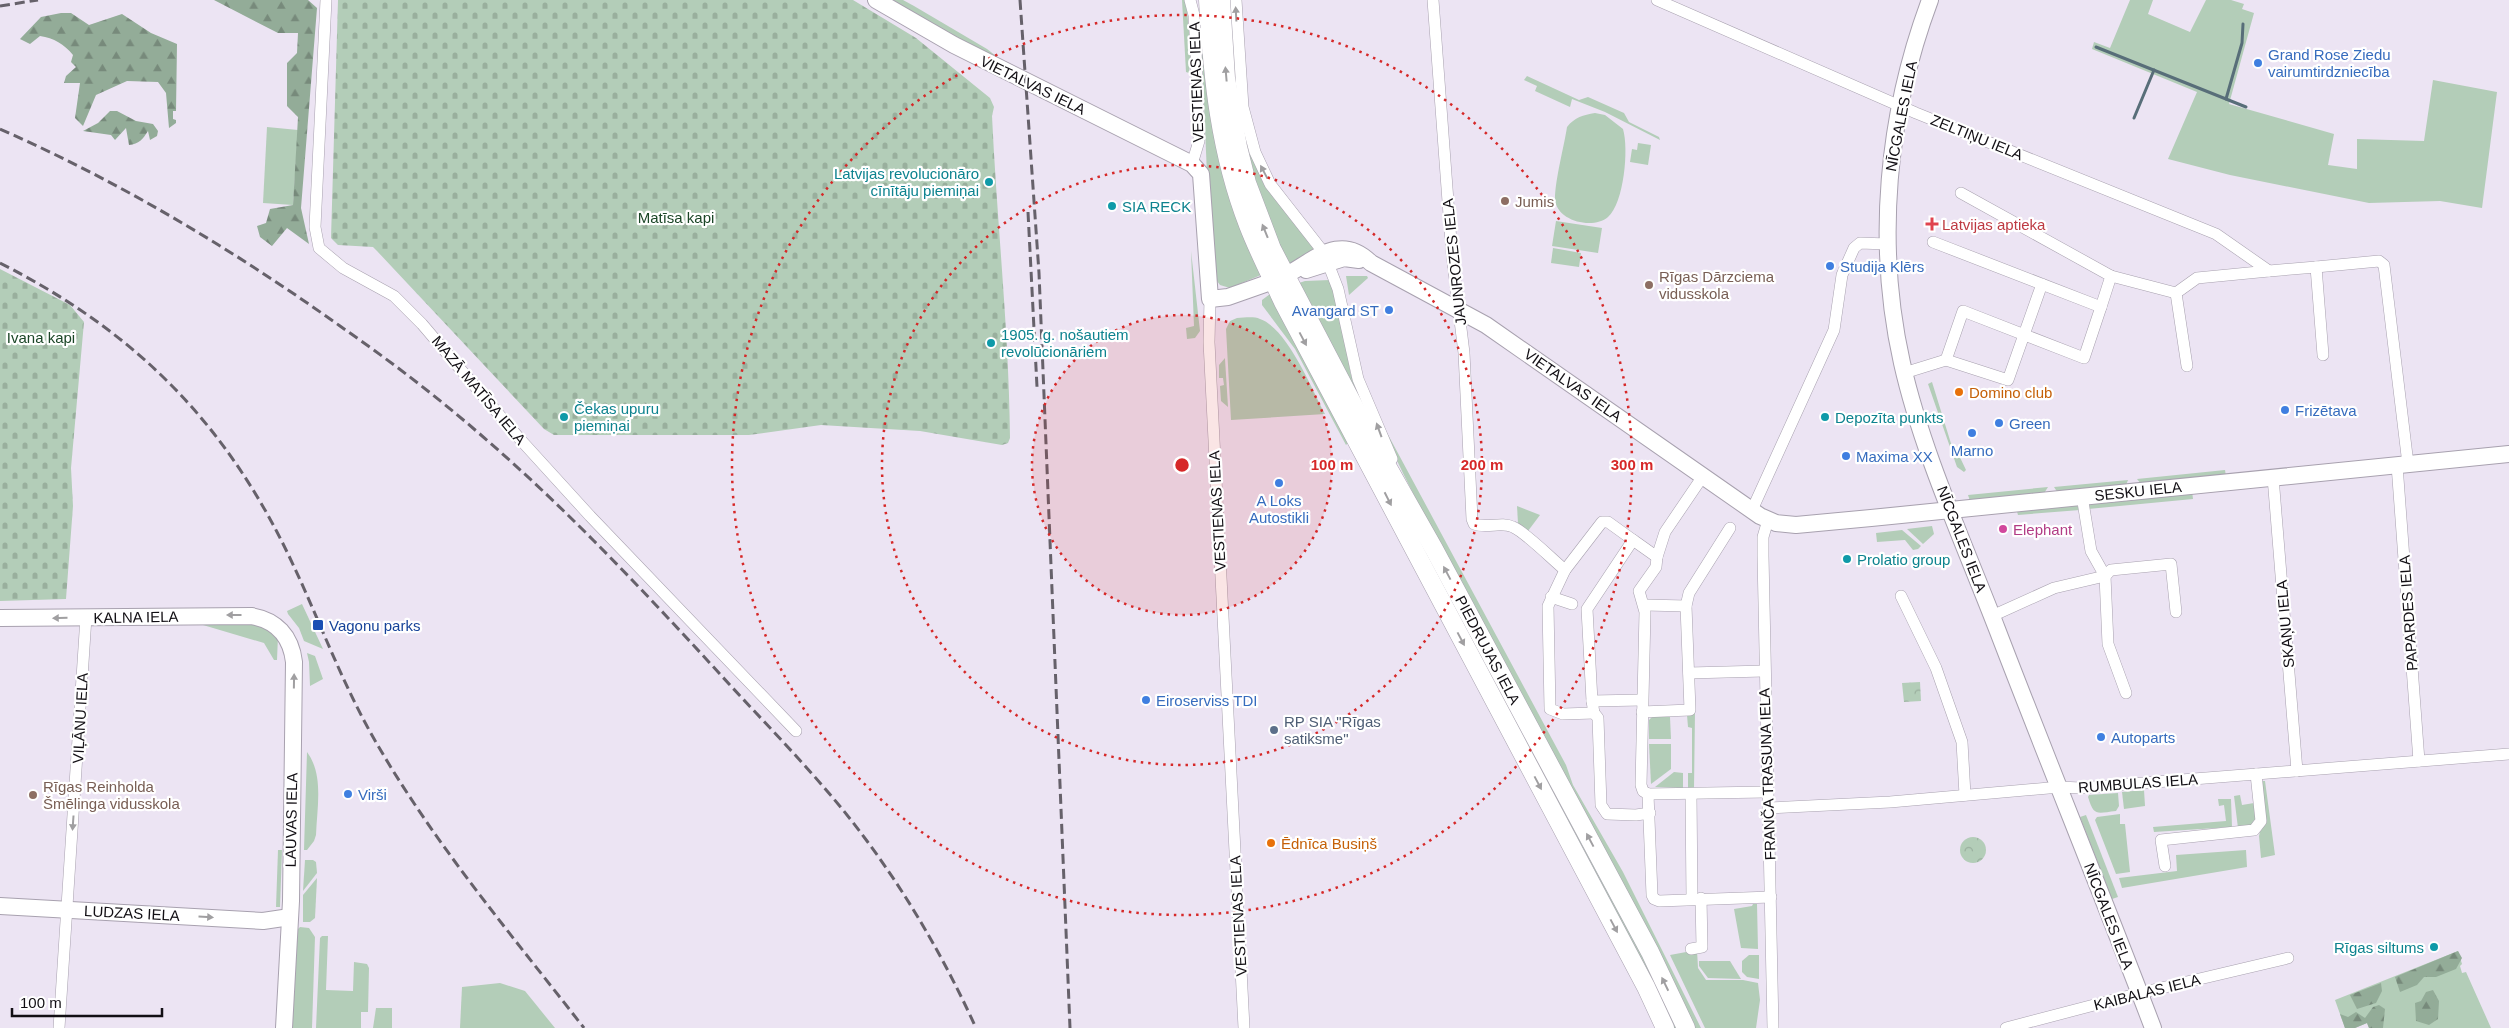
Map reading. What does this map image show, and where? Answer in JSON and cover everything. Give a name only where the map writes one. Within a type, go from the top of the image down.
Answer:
[{"type":"main road","name":"VESTIENAS IELA","points":[[1208,0],[1213,78],[1225,147],[1248,224],[1274,280]]},
{"type":"main road","name":"VESTIENAS IELA","points":[[1221,0],[1226,78],[1238,147],[1261,222],[1274,280]]},
{"type":"main road","name":"PIEDRUJAS IELA","points":[[1274,280],[1418,523],[1650,952],[1686,1028]]},
{"type":"main road","name":"PIEDRUJAS IELA","points":[[1274,280],[1646,987],[1665,1028]]},
{"type":"street","name":"MAZĀ MATĪSA IELA","points":[[326,0],[315,227],[319,248],[343,268],[394,296],[422,324],[519,438],[590,516],[796,731]]},
{"type":"street","name":"VIETALVAS IELA","points":[[876,0],[954,45],[1192,164]]},
{"type":"street","name":"VESTIENAS IELA","points":[[1190,0],[1194,15],[1199,141],[1192,164],[1201,174],[1210,299],[1209,342],[1244,1028]]},
{"type":"street","points":[[1236,0],[1243,107],[1255,152],[1270,184],[1326,259],[1338,288],[1358,379],[1383,440],[1407,488],[1418,523]]},
{"type":"street","name":"JAUNROZES IELA","points":[[1433,0],[1458,310],[1464,352],[1474,524],[1514,527],[1565,570]]},
{"type":"street","name":"ZELTIŅU IELA","points":[[1657,0],[1900,106],[2216,234],[2269,271]]},
{"type":"street","name":"NĪCGALES IELA","points":[[1930,0],[1900,106],[1889,173],[1887,244],[1893,308],[1904,373],[1951,510],[2153,1028]]},
{"type":"street","points":[[1961,192],[2111,276],[2176,293]]},
{"type":"street","points":[[1933,242],[2102,307]]},
{"type":"street","points":[[1752,510],[1834,330],[1842,275],[1854,248],[1860,243],[1887,244]]},
{"type":"street","name":"VIETALVAS IELA","points":[[1326,259],[1346,248],[1363,256],[1370,263],[1486,325],[1768,520]]},
{"type":"street","name":"PAPARDES IELA","points":[[2316,267],[2379,260],[2384,265],[2402,464],[2419,761]]},
{"type":"street","points":[[2176,293],[2197,278],[2316,267],[2323,355]]},
{"type":"street","points":[[1946,360],[1963,311],[2084,358],[2111,276]]},
{"type":"street","points":[[1210,299],[1228,297],[1274,280]]},
{"type":"street","points":[[1904,373],[1946,360],[2008,380],[2042,284]]},
{"type":"street","points":[[2176,293],[2187,366]]},
{"type":"street","name":"SESKU IELA","points":[[1768,520],[1796,525],[2509,454]]},
{"type":"street","points":[[1703,476],[1665,532],[1657,556],[1656,567],[1639,591],[1645,605],[1641,785],[1643,791],[1648,794],[1766,792]]},
{"type":"street","name":"SKAŅU IELA","points":[[2273,477],[2297,771]]},
{"type":"street","points":[[2082,496],[2091,551],[2105,576],[2108,644],[2126,694]]},
{"type":"street","name":"FRANČA TRASUNA IELA","points":[[1768,520],[1763,537],[1764,671],[1773,1028]]},
{"type":"street","points":[[1594,713],[1563,714],[1550,710],[1548,606],[1551,597],[1565,570],[1602,522],[1608,522],[1657,556]]},
{"type":"street","points":[[1592,700],[1690,710],[1686,606],[1689,593],[1730,528]]},
{"type":"street","points":[[1633,540],[1580,606],[1594,713],[1598,718],[1601,805],[1607,814],[1636,815],[1650,813]]},
{"type":"street","points":[[1992,616],[2054,588],[2105,576],[2111,570],[2171,564],[2176,612]]},
{"type":"street","points":[[1901,596],[1936,668],[1962,742],[1965,795]]},
{"type":"street","points":[[1551,597],[1580,606]]},
{"type":"street","points":[[1645,605],[1686,606]]},
{"type":"street","name":"KALNA IELA","points":[[0,618],[240,615],[270,621]]},
{"type":"street","name":"VIĻĀNU IELA","points":[[60,1028],[86,617]]},
{"type":"street","name":"LAUVAS IELA","points":[[270,621],[279,628],[290,642],[294,662],[290,948],[287,961],[284,1028]]},
{"type":"street","points":[[1690,674],[1764,671]]},
{"type":"street","name":"RUMBULAS IELA","points":[[1768,808],[2060,787],[2080,788],[2509,754]]},
{"type":"street","points":[[2164,866],[2161,840],[2254,830],[2261,821],[2256,774]]},
{"type":"street","points":[[1648,794],[1654,899],[1679,901],[1696,898],[1771,897]]},
{"type":"street","points":[[1691,794],[1696,898],[1702,947],[1691,949]]},
{"type":"street","name":"LUDZAS IELA","points":[[0,906],[264,921],[290,917]]},
{"type":"street","points":[[264,921],[279,933],[285,944],[287,961]]},
{"type":"street","name":"KAIBALAS IELA","points":[[2006,1028],[2140,993],[2288,958]]},
{"type":"green space","points":[[214,0],[308,0],[317,8],[301,208],[309,244],[287,228],[272,246],[260,237],[257,226],[266,223],[270,209],[293,205],[298,117],[287,106],[287,63],[297,53],[298,33],[278,33]]},
{"type":"green space","name":"Matīsa kapi","points":[[338,0],[853,0],[916,38],[990,98],[994,107],[992,116],[1009,398],[1010,438],[1008,443],[1002,445],[920,431],[821,425],[749,435],[554,435],[544,429],[373,247],[338,245],[331,238]]},
{"type":"green space","points":[[890,0],[903,0],[914,6],[987,49],[1014,70]]},
{"type":"green space","points":[[1182,0],[1186,0],[1191,52],[1189,73],[1186,72]]},
{"type":"green space","points":[[1226,0],[1231,0],[1248,143],[1316,251],[1286,266],[1260,206],[1236,118]]},
{"type":"green space","points":[[2130,0],[2153,0],[2148,14],[2190,32],[2206,0],[2231,0],[2244,4],[2242,9],[2254,13],[2229,104],[2334,134],[2328,165],[2357,169],[2357,139],[2424,141],[2433,80],[2497,92],[2482,208],[2440,201],[2369,203],[2230,175],[2168,159],[2197,92],[2092,49],[2094,42],[2110,48]]},
{"type":"green space","points":[[1200,12],[1261,275],[1230,288],[1220,285],[1217,281],[1209,221]]},
{"type":"green space","points":[[71,13],[89,25],[122,14],[151,33],[177,44],[176,111],[173,111],[173,119],[176,120],[176,123],[169,128],[166,93],[158,82],[127,81],[96,95],[83,126],[75,118],[80,83],[64,83],[66,76],[76,67],[71,62],[73,55],[62,45],[50,38],[40,36],[30,44],[20,39],[41,17]]},
{"type":"green space","points":[[1527,76],[1579,100],[1588,97],[1624,113],[1629,122],[1659,137],[1660,140],[1605,112],[1572,99],[1570,107],[1535,91],[1537,86],[1524,80]]},
{"type":"green space","points":[[110,111],[117,111],[136,121],[153,124],[158,131],[157,136],[150,140],[148,131],[140,141],[129,145],[126,128],[115,140],[111,135],[83,131],[98,123]]},
{"type":"green space","points":[[1595,113],[1605,115],[1623,129],[1625,138],[1624,175],[1618,200],[1608,217],[1594,223],[1585,223],[1568,218],[1562,213],[1557,207],[1555,191],[1567,127],[1580,117]]},
{"type":"green space","points":[[267,127],[298,130],[293,205],[263,203]]},
{"type":"green space","points":[[1638,143],[1651,145],[1648,165],[1630,162],[1632,149],[1637,150]]},
{"type":"green space","points":[[1556,221],[1602,228],[1598,253],[1552,246]]},
{"type":"green space","points":[[1553,248],[1581,253],[1579,267],[1551,263]]},
{"type":"green space","points":[[1191,251],[1200,331],[1195,338],[1187,339],[1186,328],[1194,326]]},
{"type":"green space","name":"Ivana kapi","points":[[0,269],[70,305],[84,322],[71,468],[73,506],[66,599],[0,601]]},
{"type":"green space","points":[[1346,276],[1367,276],[1368,278],[1349,295]]},
{"type":"green space","points":[[1330,280],[1339,311],[1351,375],[1368,417],[1296,284],[1305,281]]},
{"type":"green space","points":[[1270,294],[1350,441],[1346,445],[1295,349],[1262,305],[1262,300]]},
{"type":"green space","points":[[1251,317],[1260,319],[1280,334],[1298,360],[1325,414],[1231,420],[1226,329],[1230,321],[1237,318]]},
{"type":"green space","points":[[1225,358],[1228,407],[1221,401],[1220,386],[1224,385],[1223,378],[1219,378],[1219,365]]},
{"type":"green space","points":[[1932,382],[1953,450],[1956,449],[1966,470],[1964,472],[1957,467],[1928,384]]},
{"type":"green space","points":[[1379,418],[1566,765],[1573,785],[1623,872],[1701,1028],[1693,1028],[1435,539]]},
{"type":"green space","points":[[2225,470],[2226,476],[2141,484],[2137,479]]},
{"type":"green space","points":[[1385,477],[1624,916],[1679,1028],[1671,1028]]},
{"type":"green space","points":[[2128,480],[2126,485],[2058,493],[2054,487]]},
{"type":"green space","points":[[2048,487],[2043,495],[1970,501],[1968,495]]},
{"type":"green space","points":[[2192,491],[2193,499],[2088,509],[2090,502]]},
{"type":"green space","points":[[2076,504],[2080,510],[2018,515],[2016,508]]},
{"type":"green space","points":[[1517,506],[1540,515],[1528,531],[1518,523]]},
{"type":"green space","points":[[1932,526],[1934,534],[1923,544],[1907,529]]},
{"type":"green space","points":[[1902,530],[1921,546],[1918,549],[1913,550],[1905,540],[1877,542],[1876,533]]},
{"type":"green space","points":[[302,604],[323,649],[304,641],[299,628],[288,614],[287,611]]},
{"type":"green space","points":[[250,623],[265,626],[278,636],[277,660],[274,660],[264,643],[203,625]]},
{"type":"green space","points":[[307,653],[315,656],[323,679],[310,686],[309,662]]},
{"type":"green space","points":[[1920,682],[1921,701],[1904,702],[1902,683]]},
{"type":"green space","points":[[1695,712],[1694,789],[1688,788],[1688,773],[1692,773],[1692,728],[1688,727],[1687,715]]},
{"type":"green space","points":[[1652,717],[1670,717],[1671,739],[1649,739],[1649,720]]},
{"type":"green space","points":[[1649,744],[1671,744],[1671,769],[1651,784]]},
{"type":"green space","points":[[307,752],[316,771],[318,802],[316,835],[307,850],[304,850]]},
{"type":"green space","points":[[1674,772],[1683,773],[1683,788],[1655,787]]},
{"type":"green space","points":[[2261,781],[2265,781],[2275,855],[2261,858],[2259,836],[2263,820]]},
{"type":"green space","points":[[2144,790],[2145,806],[2124,809],[2122,792]]},
{"type":"green space","points":[[2118,793],[2119,806],[2116,811],[2100,813],[2094,811],[2088,797],[2089,795]]},
{"type":"green space","points":[[2240,795],[2242,805],[2254,803],[2257,818],[2251,825],[2238,828],[2234,796]]},
{"type":"green space","points":[[2218,799],[2231,799],[2232,827],[2154,832],[2153,827],[2226,821],[2224,805],[2219,806]]},
{"type":"green space","points":[[2120,814],[2120,824],[2125,824],[2130,872],[2116,874],[2095,820],[2097,817]]},
{"type":"green space","points":[[2086,815],[2118,897],[2112,899],[2080,817]]},
{"type":"green space","points":[[1973,837],[1982,841],[1986,850],[1982,859],[1973,863],[1964,859],[1960,850],[1964,841]]},
{"type":"green space","points":[[278,850],[282,850],[280,907],[276,907]]},
{"type":"green space","points":[[2246,850],[2247,867],[2122,888],[2119,878],[2177,871],[2176,855]]},
{"type":"green space","points":[[305,860],[316,862],[317,873],[303,891]]},
{"type":"green space","points":[[317,878],[315,918],[310,922],[303,922],[303,895]]},
{"type":"green space","points":[[1757,904],[1758,949],[1741,948],[1734,909],[1752,906]]},
{"type":"green space","points":[[300,927],[309,928],[315,937],[312,1028],[292,1028],[297,930]]},
{"type":"green space","points":[[328,936],[326,990],[353,991],[354,962],[367,964],[369,968],[368,1012],[361,1012],[361,1028],[316,1028],[320,938]]},
{"type":"green space","points":[[1697,950],[1698,968],[1706,980],[1743,980],[1758,983],[1760,1000],[1756,1028],[1705,1028],[1670,955]]},
{"type":"green space","points":[[2458,951],[2462,964],[2460,966],[2462,973],[2466,972],[2491,1028],[2369,1028],[2367,1023],[2355,1028],[2345,1028],[2335,1000]]},
{"type":"green space","points":[[2458,951],[2462,958],[2456,969],[2436,977],[2424,977],[2417,985],[2400,992],[2395,977]]},
{"type":"green space","points":[[1749,955],[1759,955],[1759,979],[1747,977],[1742,972],[1742,961]]},
{"type":"green space","points":[[1699,961],[1730,961],[1741,979],[1708,978],[1699,966]]},
{"type":"green space","points":[[500,983],[525,991],[555,1028],[460,1028],[462,987]]},
{"type":"green space","points":[[2381,983],[2382,991],[2376,1003],[2357,1009],[2350,995]]},
{"type":"green space","points":[[2433,990],[2439,1001],[2438,1019],[2429,1025],[2416,1021],[2415,1003],[2421,1001],[2426,992]]},
{"type":"green space","points":[[2379,1005],[2385,1009],[2383,1028],[2369,1028],[2367,1023],[2355,1028],[2345,1028],[2340,1014],[2348,1017],[2356,1012],[2365,1018],[2373,1007]]},
{"type":"green space","points":[[376,1008],[392,1008],[392,1028],[373,1028]]},
{"type":"waterway","points":[[2226,99],[2242,43],[2243,24]]},
{"type":"waterway","points":[[2096,47],[2246,107]]},
{"type":"waterway","points":[[2134,118],[2154,70]]},
{"type":"railway","points":[[0,6],[38,0]]},
{"type":"railway","points":[[1020,0],[1039,273],[1070,1028]]},
{"type":"railway","points":[[0,129],[89,171],[132,194],[258,270],[357,338],[408,376],[507,458],[600,547],[832,797],[867,841],[898,885],[940,955],[976,1028]]},
{"type":"railway","points":[[1028,212],[1037,387]]},
{"type":"railway","points":[[0,263],[86,314],[125,343],[161,375],[193,409],[224,447],[252,487],[277,532],[302,583],[347,687],[396,776],[446,850],[584,1028]]},
{"type":"place","name":"Grand Rose Ziedu vairumtirdzniecība","points":[[2258,63]]},
{"type":"place","name":"Latvijas revolucionāro cīnītāju piemiņai","points":[[989,182]]},
{"type":"place","name":"Jumis","points":[[1505,201]]},
{"type":"place","name":"SIA RECK","points":[[1112,206]]},
{"type":"place","name":"Latvijas aptieka","points":[[1932,224]]},
{"type":"place","name":"Studija Klērs","points":[[1830,266]]},
{"type":"place","name":"Rīgas Dārzciema vidusskola","points":[[1649,285]]},
{"type":"place","name":"Avangard ST","points":[[1389,310]]},
{"type":"place","name":"1905. g. nošautiem revolūcionāriem","points":[[991,343]]},
{"type":"place","name":"Domino club","points":[[1959,392]]},
{"type":"place","name":"Frizētava","points":[[2285,410]]},
{"type":"place","name":"Čekas upuru piemiņai","points":[[564,417]]},
{"type":"place","name":"Depozīta punkts","points":[[1825,417]]},
{"type":"place","name":"Green","points":[[1999,423]]},
{"type":"place","name":"Marno","points":[[1972,433]]},
{"type":"place","name":"Maxima XX","points":[[1846,456]]},
{"type":"place","name":"A Loks Autostikli","points":[[1279,483]]},
{"type":"place","name":"Elephant","points":[[2003,529]]},
{"type":"place","name":"Prolatio group","points":[[1847,559]]},
{"type":"place","name":"Vagonu parks","points":[[318,625]]},
{"type":"place","name":"Eiroserviss TDI","points":[[1146,700]]},
{"type":"place","name":"RP SIA \"Rīgas satiksme\"","points":[[1274,730]]},
{"type":"place","name":"Autoparts","points":[[2101,737]]},
{"type":"place","name":"Virši","points":[[348,794]]},
{"type":"place","name":"Rīgas Reinholda Šmēlinga vidusskola","points":[[33,795]]},
{"type":"place","name":"Ēdnīca Busiņš","points":[[1271,843]]},
{"type":"place","name":"Rīgas siltums","points":[[2434,947]]}]
